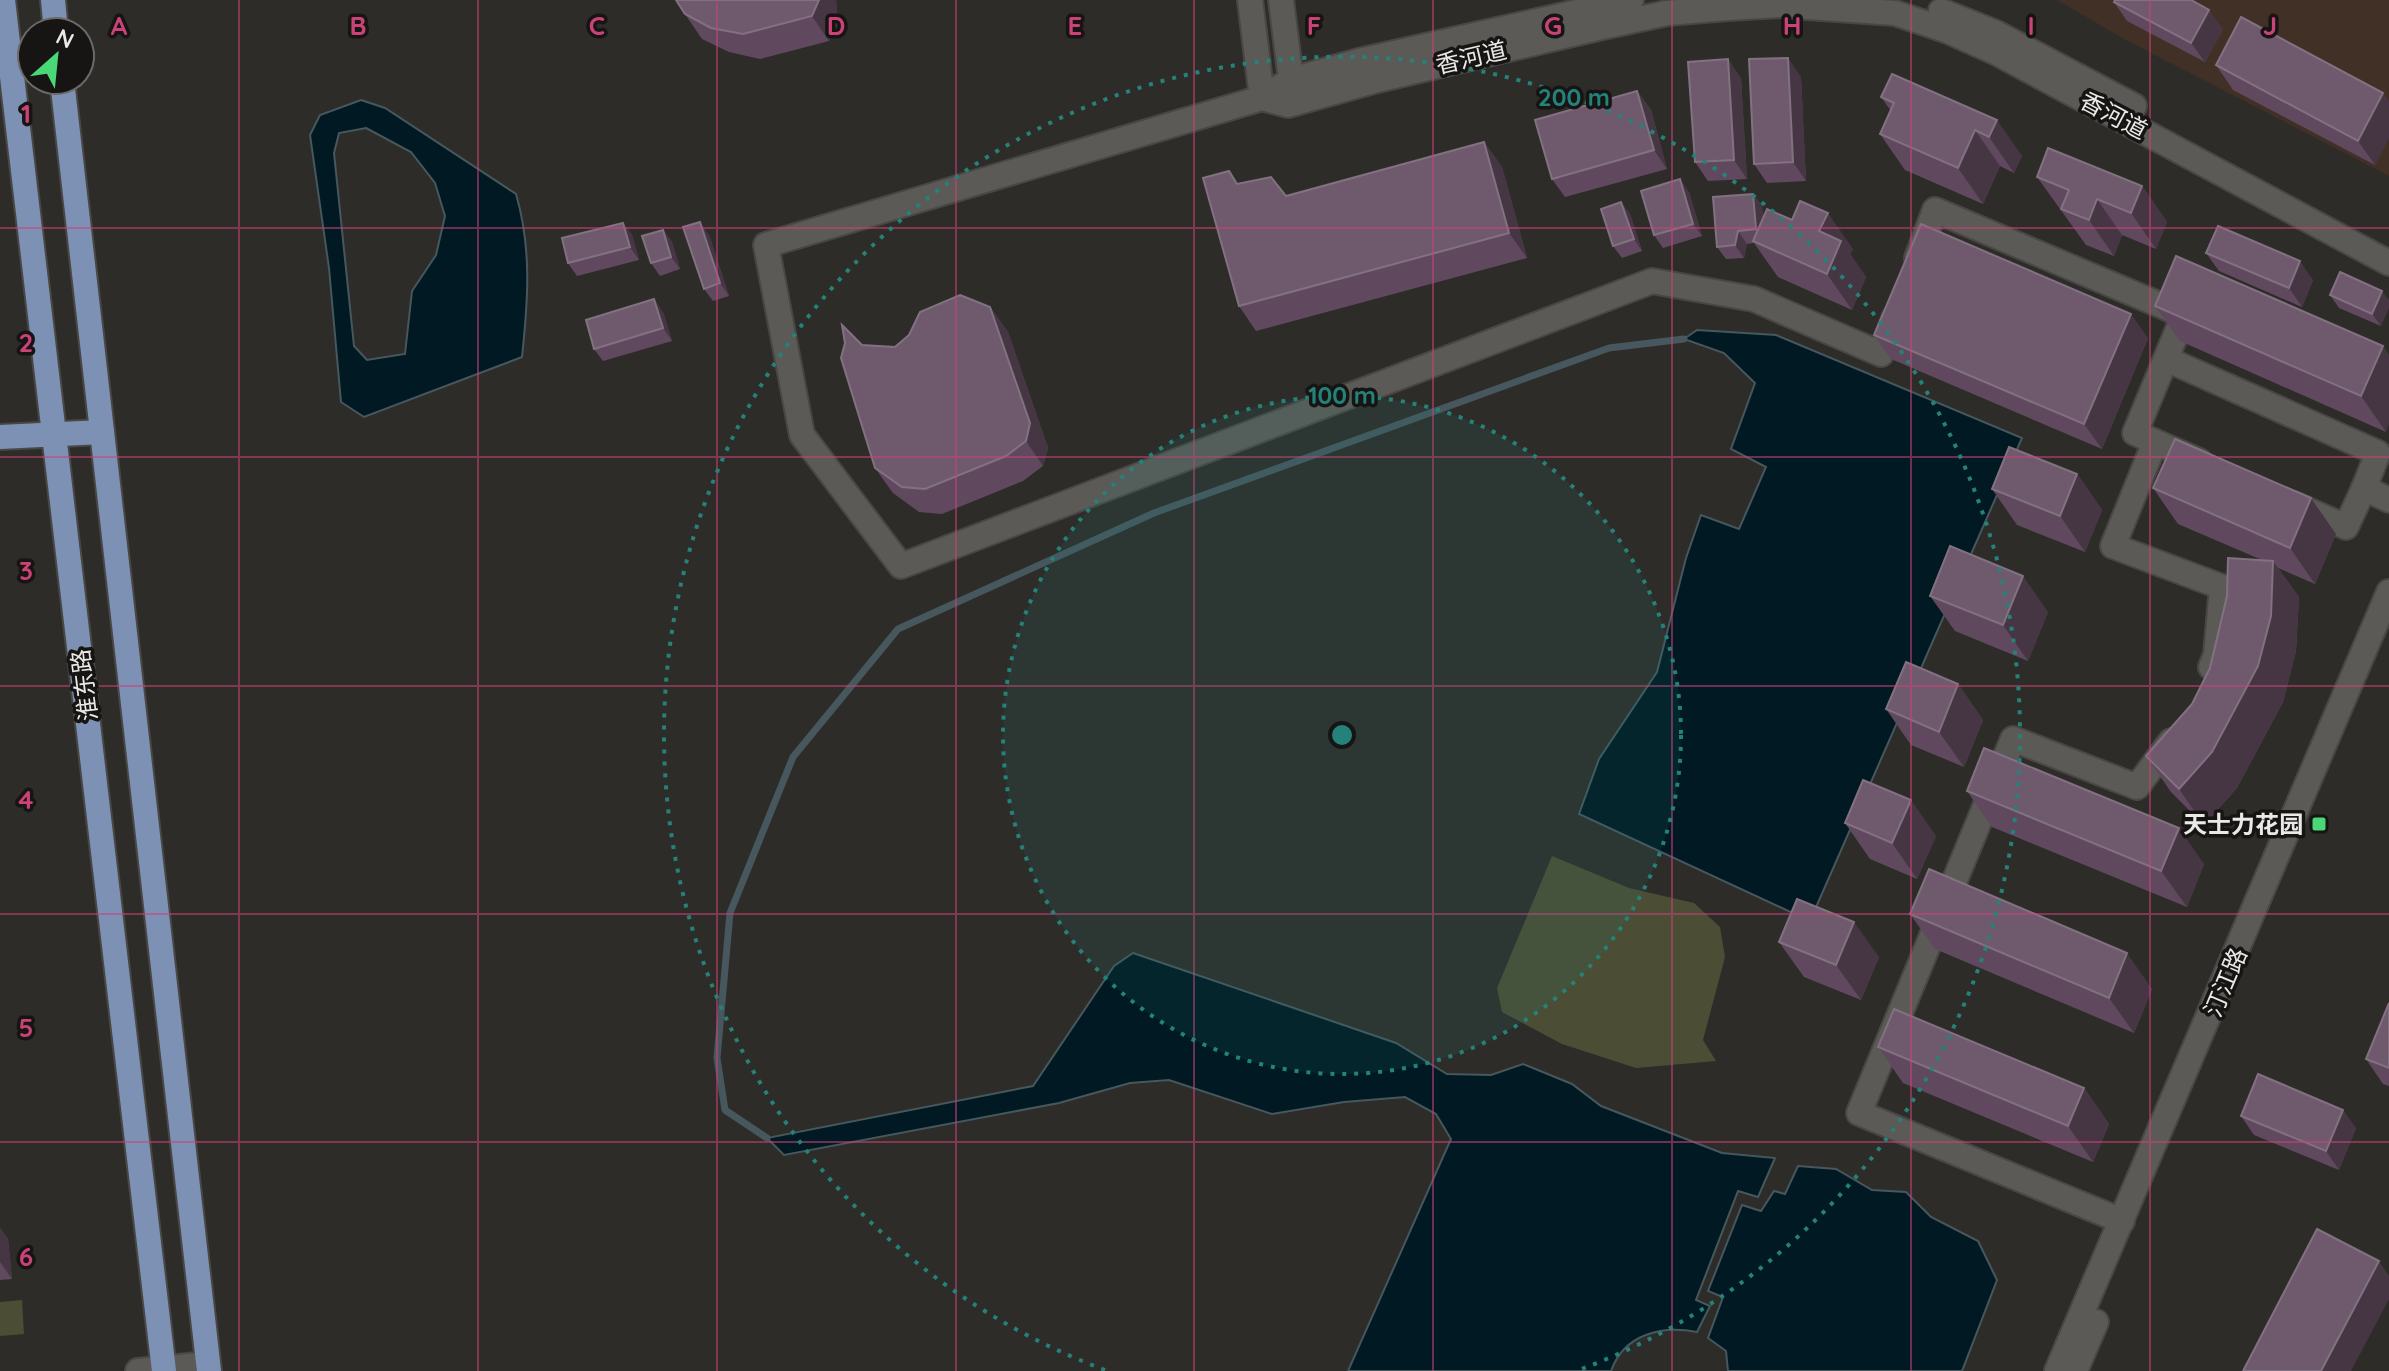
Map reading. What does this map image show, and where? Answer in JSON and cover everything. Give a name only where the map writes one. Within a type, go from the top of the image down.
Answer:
[{"type":"main road","name":"淮东路","points":[[3,0],[164,1370]]},
{"type":"main road","name":"淮东路","points":[[64,96],[209,1368]]},
{"type":"main road","points":[[0,437],[102,432]]},
{"type":"street","points":[[1250,0],[1262,98],[1288,105],[1291,80],[1281,0]]},
{"type":"street","name":"香河道","points":[[1631,0],[1461,36],[1291,80],[1262,98],[766,245],[802,435],[901,566],[1652,281],[1754,299],[1881,354],[1935,210],[2184,315],[2166,359]]},
{"type":"street","name":"香河道","points":[[1904,0],[1996,33],[2389,245]]},
{"type":"street","name":"香河道","points":[[1288,105],[1377,80],[1667,13],[1779,5],[1895,13],[1948,31],[1995,52],[2389,263]]},
{"type":"street","points":[[2223,472],[2135,433],[2166,359],[2378,453],[2346,527],[2278,496]]},
{"type":"street","points":[[2155,442],[2113,546],[2222,587],[2216,655],[2200,691]]},
{"type":"street","points":[[2364,488],[2389,500]]},
{"type":"street","name":"汀江路","points":[[2057,1371],[2389,592]]},
{"type":"street","name":"汀江路","points":[[2075,1371],[2389,625]]},
{"type":"street","points":[[2122,1221],[1859,1113],[2013,739],[2137,787],[2181,727]]},
{"type":"street","points":[[138,1371],[209,1368]]},
{"type":"shaded area","points":[[2057,0],[2389,0],[2389,176],[2124,39]]},
{"type":"green space","points":[[1552,856],[1629,888],[1694,903],[1720,927],[1725,957],[1703,1040],[1716,1061],[1636,1068],[1562,1044],[1502,1012],[1497,988]]},
{"type":"green space","points":[[22,1300],[24,1334],[0,1336],[0,1302]]},
{"type":"water","points":[[361,100],[385,108],[516,194],[527,255],[522,357],[364,417],[341,402],[329,268],[310,135],[320,115]],"holes":[[[366,128],[411,152],[435,183],[445,216],[436,255],[412,291],[405,354],[367,360],[354,346],[334,153],[339,133]]]},
{"type":"water","points":[[1697,330],[1776,335],[2022,438],[1810,921],[1579,814],[1599,759],[1657,672],[1686,558],[1701,515],[1739,529],[1766,467],[1731,449],[1755,383],[1724,353],[1684,339]]},
{"type":"water","points":[[1133,953],[1396,1043],[1447,1074],[1491,1075],[1523,1064],[1572,1084],[1601,1106],[1722,1153],[1775,1158],[1758,1197],[1738,1191],[1696,1300],[1710,1306],[1697,1332],[1671,1330],[1646,1335],[1625,1348],[1611,1371],[1348,1371],[1451,1139],[1436,1114],[1405,1097],[1344,1102],[1272,1114],[1169,1080],[1130,1083],[1059,1103],[784,1155],[767,1138],[1033,1086],[1114,966]]},
{"type":"water","points":[[1798,1166],[1836,1169],[1872,1190],[1906,1192],[1931,1217],[1978,1241],[1997,1280],[1962,1371],[1728,1371],[1726,1351],[1708,1338],[1723,1297],[1708,1291],[1742,1205],[1761,1211],[1774,1191],[1785,1194]]},
{"type":"building","points":[[676,0],[819,0],[812,16],[743,34],[711,28],[685,14]]},
{"type":"building","points":[[2115,0],[2191,0],[2209,10],[2191,43]]},
{"type":"building","points":[[2241,17],[2383,93],[2358,141],[2216,65]]},
{"type":"building","points":[[1788,58],[1793,162],[1754,164],[1749,59]]},
{"type":"building","points":[[1728,59],[1734,160],[1695,162],[1688,62]]},
{"type":"building","points":[[1892,74],[1997,120],[1989,137],[1975,130],[1958,168],[1880,134],[1894,103],[1881,97]]},
{"type":"building","points":[[1637,91],[1654,150],[1552,179],[1535,120]]},
{"type":"building","points":[[1484,142],[1509,233],[1239,306],[1203,178],[1229,171],[1237,184],[1271,177],[1286,196]]},
{"type":"building","points":[[2048,148],[2142,186],[2131,213],[2097,199],[2089,220],[2061,209],[2069,190],[2037,177]]},
{"type":"building","points":[[1680,179],[1693,224],[1654,235],[1641,191]]},
{"type":"building","points":[[1753,194],[1756,229],[1738,231],[1735,245],[1717,247],[1713,197]]},
{"type":"building","points":[[1800,201],[1828,213],[1819,231],[1841,241],[1827,274],[1753,241],[1767,209],[1792,220]]},
{"type":"building","points":[[1621,202],[1634,239],[1613,246],[1601,209]]},
{"type":"building","points":[[700,222],[720,283],[704,289],[683,227]]},
{"type":"building","points":[[623,223],[630,247],[568,263],[562,238]]},
{"type":"building","points":[[1921,224],[2131,314],[2084,424],[1874,335]]},
{"type":"building","points":[[2218,226],[2300,261],[2289,288],[2206,253]]},
{"type":"building","points":[[663,230],[671,257],[651,263],[642,236]]},
{"type":"building","points":[[2176,256],[2383,346],[2361,396],[2155,306]]},
{"type":"building","points":[[2340,272],[2382,291],[2372,314],[2330,295]]},
{"type":"building","points":[[960,295],[990,307],[1030,423],[1026,441],[1006,456],[925,489],[902,487],[875,468],[841,358],[845,343],[842,325],[862,345],[895,347],[909,335],[920,312]]},
{"type":"building","points":[[654,299],[663,328],[594,349],[586,320]]},
{"type":"building","points":[[2175,439],[2311,498],[2290,548],[2153,488]]},
{"type":"building","points":[[2009,447],[2077,474],[2060,516],[1992,489]]},
{"type":"building","points":[[1950,546],[2023,576],[2003,625],[1930,596]]},
{"type":"building","points":[[2228,558],[2273,561],[2271,616],[2258,666],[2212,752],[2179,789],[2146,756],[2192,704],[2210,668],[2227,596]]},
{"type":"building","points":[[1906,662],[1958,684],[1939,732],[1886,709]]},
{"type":"building","points":[[1984,748],[2179,828],[2161,871],[1967,791]]},
{"type":"building","points":[[1863,780],[1911,800],[1892,843],[1845,823]]},
{"type":"building","points":[[1929,869],[2127,953],[2109,998],[1910,914]]},
{"type":"building","points":[[1797,899],[1854,922],[1836,965],[1779,942]]},
{"type":"building","points":[[2389,1003],[2389,1068],[2366,1059]]},
{"type":"building","points":[[1894,1009],[2084,1088],[2068,1126],[1878,1047]]},
{"type":"building","points":[[2258,1074],[2343,1110],[2326,1151],[2241,1116]]},
{"type":"building","points":[[2317,1229],[2379,1261],[2321,1371],[2243,1371]]},
{"type":"waterway","points":[[767,1138],[725,1110],[717,1058],[730,913],[793,757],[898,629],[1154,513],[1609,348],[1684,339]]},
{"type":"place","name":"天士力花园","points":[[2319,824]]}]
